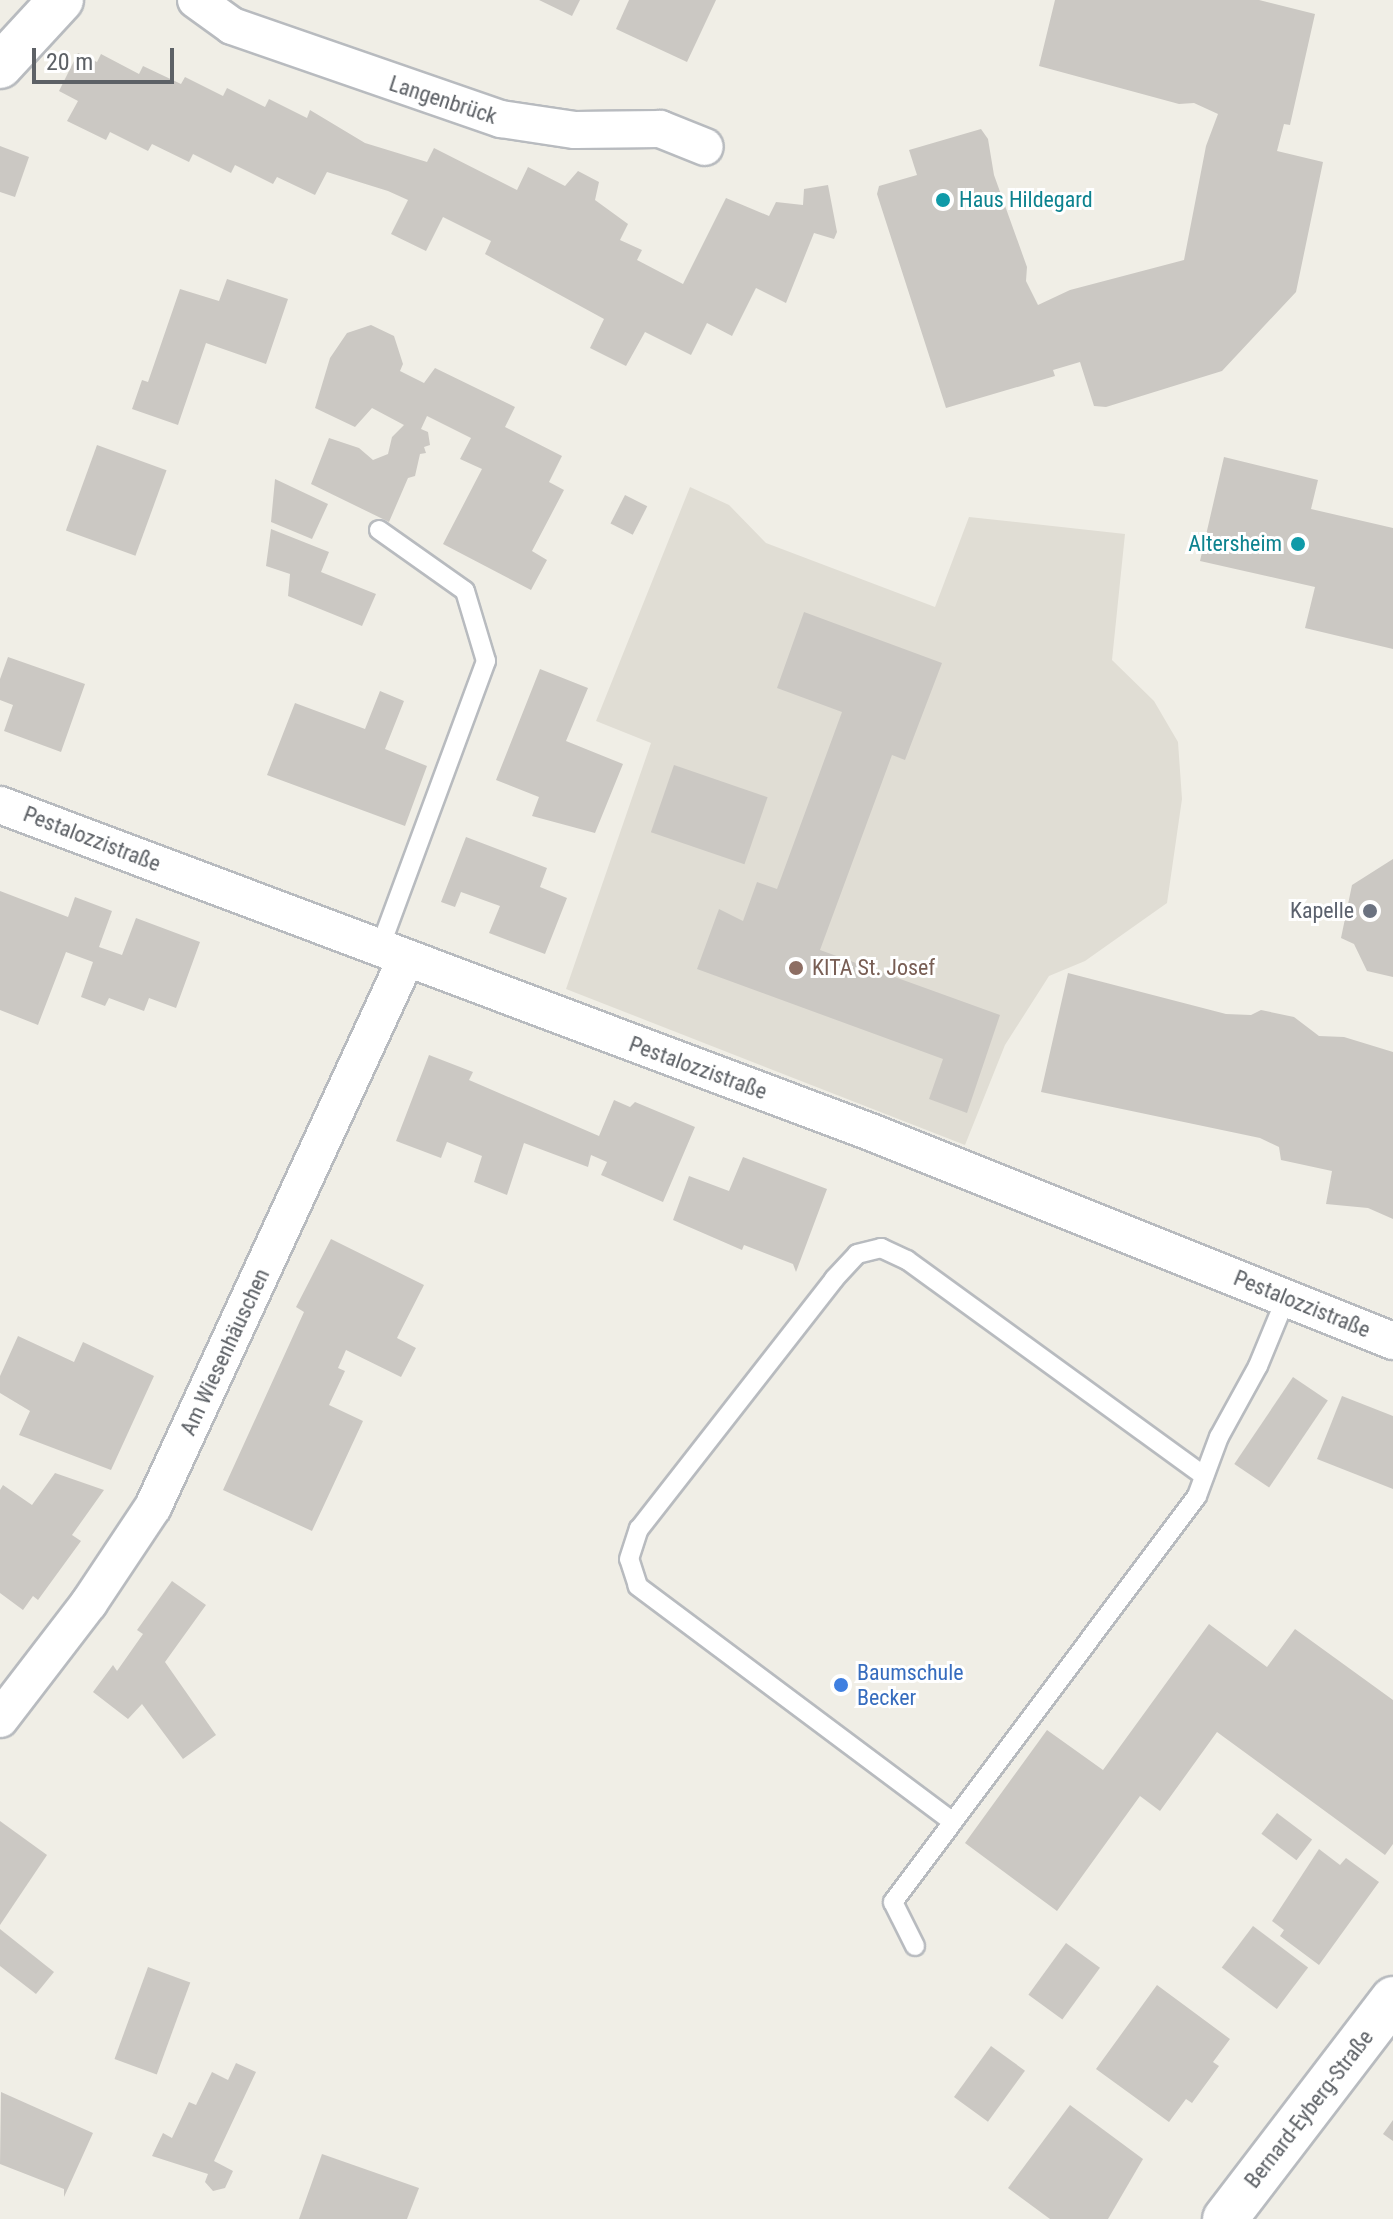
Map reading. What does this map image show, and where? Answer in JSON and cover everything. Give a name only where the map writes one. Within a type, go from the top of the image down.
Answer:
[{"type":"street","points":[[0,66],[61,0]]},
{"type":"street","name":"Langenbrück","points":[[196,0],[232,26],[501,119],[575,130],[660,129],[705,147]]},
{"type":"street","name":"Pestalozzistraße","points":[[0,805],[873,1133],[1393,1341]]},
{"type":"street","name":"Am Wiesenhäuschen","points":[[0,1719],[89,1603],[153,1507],[393,954]]},
{"type":"street","name":"Bernard-Eyberg-Straße","points":[[1225,2219],[1393,1999]]},
{"type":"lane","points":[[379,530],[465,591],[486,661],[393,954]]},
{"type":"lane","points":[[953,1822],[638,1586],[629,1559],[639,1529],[834,1279],[857,1254],[881,1248],[907,1260],[1204,1476]]},
{"type":"lane","points":[[915,1946],[893,1902],[1197,1496],[1286,1298]]},
{"type":"shaded area","points":[[690,487],[729,505],[766,543],[935,607],[969,517],[1125,534],[1112,660],[1154,701],[1178,742],[1182,799],[1167,903],[1085,961],[1049,976],[1005,1045],[965,1145],[566,989],[651,743],[596,721]]},
{"type":"building","points":[[539,0],[580,0],[572,16]]},
{"type":"building","points":[[629,0],[716,0],[687,62],[616,29]]},
{"type":"building","name":"Haus Hildegard","points":[[1055,0],[1259,0],[1315,14],[1290,125],[1284,124],[1277,151],[1323,162],[1296,292],[1222,371],[1106,407],[1094,406],[1080,362],[1053,370],[1055,376],[946,408],[877,194],[879,186],[917,175],[909,150],[981,129],[988,139],[994,175],[1027,267],[1026,281],[1038,305],[1070,290],[1184,260],[1206,146],[1218,114],[1194,103],[1179,104],[1039,66]]},
{"type":"building","points":[[78,53],[97,62],[101,54],[139,74],[143,66],[181,84],[185,77],[223,96],[227,88],[265,107],[269,99],[307,118],[310,110],[365,143],[427,162],[434,148],[517,190],[528,167],[565,186],[578,171],[599,182],[595,200],[628,224],[620,240],[642,250],[637,260],[683,284],[726,198],[769,216],[776,202],[803,205],[804,189],[828,185],[837,232],[834,239],[814,233],[786,303],[756,288],[732,336],[707,323],[691,355],[645,332],[626,366],[590,348],[604,319],[485,254],[491,241],[443,217],[426,251],[391,234],[408,200],[388,191],[327,172],[315,195],[277,177],[273,184],[235,165],[231,173],[193,154],[189,162],[152,144],[148,151],[110,132],[106,140],[67,121],[78,101],[59,91]]},
{"type":"building","points":[[0,146],[29,157],[15,197],[0,192]]},
{"type":"building","points":[[227,279],[288,299],[266,364],[206,343],[178,425],[132,409],[142,380],[148,382],[180,289],[219,301]]},
{"type":"building","points":[[371,325],[394,336],[403,364],[400,371],[424,383],[435,368],[515,407],[505,427],[562,456],[549,482],[564,490],[532,551],[547,560],[531,590],[443,544],[482,469],[460,459],[471,438],[427,416],[421,429],[428,432],[430,445],[424,447],[426,453],[420,454],[415,476],[408,478],[389,522],[311,484],[329,438],[359,448],[373,460],[388,454],[392,437],[404,425],[372,408],[355,427],[315,408],[330,358],[347,333]]},
{"type":"building","points":[[97,445],[167,470],[135,556],[66,531]]},
{"type":"building","name":"Altersheim","points":[[1224,457],[1318,480],[1311,509],[1393,528],[1393,649],[1305,628],[1315,587],[1200,561]]},
{"type":"building","points":[[275,479],[328,504],[312,539],[271,522]]},
{"type":"building","points":[[625,495],[647,506],[633,535],[610,524]]},
{"type":"building","points":[[271,529],[329,552],[321,572],[376,594],[362,626],[288,596],[290,574],[266,566]]},
{"type":"building","points":[[804,612],[942,663],[905,760],[892,755],[820,950],[1000,1015],[967,1113],[929,1099],[943,1059],[697,969],[719,909],[743,921],[757,882],[777,889],[842,712],[777,688]]},
{"type":"building","points":[[8,657],[85,684],[61,752],[4,731],[13,705],[0,700],[0,679]]},
{"type":"building","points":[[540,669],[588,688],[566,741],[623,764],[595,833],[532,816],[539,797],[496,780]]},
{"type":"building","points":[[380,691],[404,701],[385,749],[427,766],[405,826],[267,775],[295,703],[365,729]]},
{"type":"building","points":[[674,765],[768,797],[744,864],[651,832]]},
{"type":"building","points":[[466,837],[547,868],[540,887],[567,898],[545,954],[489,933],[500,906],[461,892],[455,907],[441,902]]},
{"type":"building","name":"Kapelle","points":[[1393,859],[1393,977],[1367,971],[1354,944],[1341,938],[1352,885]]},
{"type":"building","points":[[0,891],[68,917],[75,897],[112,911],[99,947],[122,955],[136,918],[200,942],[176,1008],[149,998],[144,1011],[109,998],[105,1006],[81,997],[93,962],[66,952],[38,1025],[0,1010]]},
{"type":"building","points":[[1068,973],[1226,1014],[1251,1015],[1261,1010],[1294,1017],[1319,1036],[1344,1037],[1393,1052],[1393,1219],[1368,1208],[1326,1204],[1332,1171],[1281,1160],[1279,1147],[1260,1138],[1041,1092]]},
{"type":"building","points":[[429,1055],[473,1072],[469,1080],[599,1136],[614,1100],[630,1107],[635,1102],[695,1127],[663,1202],[601,1175],[607,1162],[591,1155],[588,1167],[524,1143],[507,1195],[474,1182],[482,1156],[447,1142],[441,1158],[396,1141]]},
{"type":"building","points":[[743,1157],[827,1189],[796,1272],[793,1264],[744,1245],[742,1250],[673,1220],[689,1176],[729,1191]]},
{"type":"building","points":[[331,1239],[424,1285],[397,1338],[416,1348],[401,1377],[346,1350],[338,1368],[345,1371],[329,1405],[363,1421],[312,1531],[223,1490],[304,1312],[296,1307]]},
{"type":"building","points":[[18,1336],[74,1362],[83,1342],[154,1376],[111,1470],[19,1435],[30,1411],[0,1393],[0,1376]]},
{"type":"building","points":[[1293,1377],[1328,1400],[1269,1488],[1234,1464]]},
{"type":"building","points":[[1342,1396],[1393,1416],[1393,1489],[1317,1459]]},
{"type":"building","points":[[55,1473],[104,1490],[72,1535],[81,1541],[38,1600],[33,1596],[23,1610],[0,1593],[0,1490],[3,1485],[32,1505]]},
{"type":"building","points":[[172,1581],[206,1605],[165,1662],[216,1735],[183,1759],[142,1704],[128,1719],[93,1692],[113,1665],[117,1671],[143,1634],[137,1630]]},
{"type":"building","points":[[1209,1624],[1267,1667],[1295,1629],[1393,1700],[1393,1844],[1385,1855],[1217,1732],[1160,1811],[1140,1796],[1057,1911],[965,1843],[1047,1730],[1103,1770]]},
{"type":"building","points":[[1277,1813],[1312,1839],[1296,1860],[1261,1834]]},
{"type":"building","points":[[0,1821],[47,1855],[0,1925]]},
{"type":"building","points":[[1319,1849],[1340,1865],[1346,1858],[1379,1882],[1319,1965],[1280,1936],[1284,1930],[1272,1921]]},
{"type":"building","points":[[1253,1926],[1308,1968],[1277,2009],[1222,1968]]},
{"type":"building","points":[[0,1929],[54,1972],[36,1994],[0,1966]]},
{"type":"building","points":[[1066,1943],[1100,1968],[1062,2019],[1028,1995]]},
{"type":"building","points":[[148,1967],[190,1982],[157,2074],[114,2059]]},
{"type":"building","points":[[1157,1985],[1230,2039],[1213,2062],[1219,2066],[1192,2103],[1186,2099],[1169,2122],[1096,2069]]},
{"type":"building","points":[[991,2046],[1025,2071],[988,2122],[954,2097]]},
{"type":"building","points":[[236,2063],[256,2072],[214,2161],[233,2171],[225,2188],[213,2191],[205,2182],[208,2174],[152,2156],[163,2133],[172,2138],[189,2102],[196,2105],[212,2072],[228,2080]]},
{"type":"building","points":[[1,2092],[93,2133],[64,2197],[64,2189],[0,2164]]},
{"type":"building","points":[[1070,2105],[1143,2159],[1108,2219],[1050,2219],[1008,2188]]},
{"type":"building","points":[[1393,2120],[1393,2141],[1383,2134]]},
{"type":"building","points":[[322,2154],[419,2188],[407,2219],[299,2219]]},
{"type":"place","name":"Haus Hildegard","points":[[943,200]]},
{"type":"place","name":"Altersheim","points":[[1298,544]]},
{"type":"place","name":"Kapelle","points":[[1370,911]]},
{"type":"place","name":"KITA St. Josef","points":[[796,968]]},
{"type":"place","name":"Baumschule Becker","points":[[841,1685]]}]
